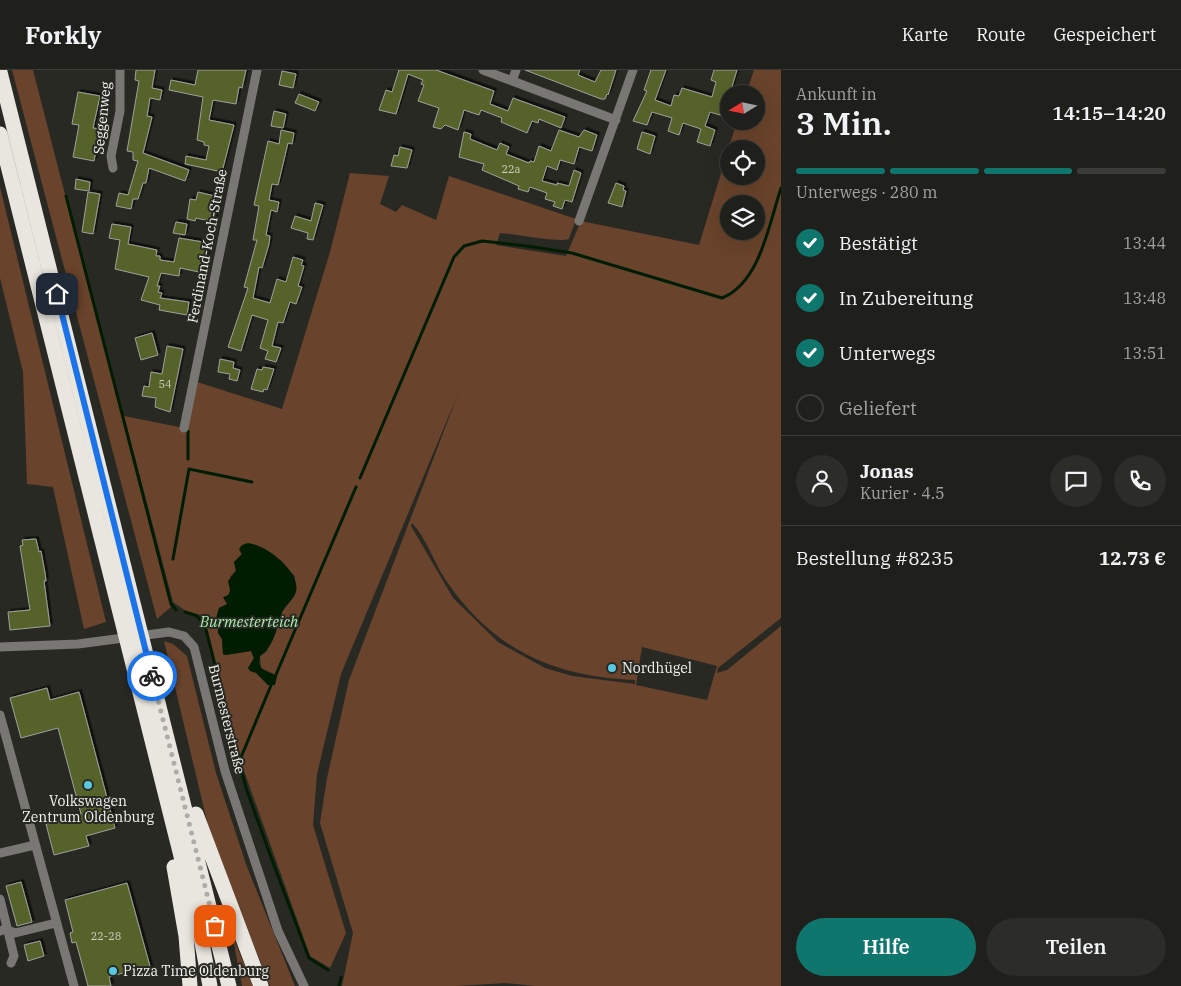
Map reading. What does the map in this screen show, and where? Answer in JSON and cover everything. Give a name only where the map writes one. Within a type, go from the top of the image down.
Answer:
[{"type":"highway","points":[[0,72],[125,599]]},
{"type":"highway","points":[[0,134],[142,666],[168,804],[200,932],[210,986]]},
{"type":"highway","points":[[142,666],[161,712],[215,926],[228,986]]},
{"type":"highway","points":[[161,712],[174,733],[195,811],[261,986]]},
{"type":"highway","points":[[168,804],[166,827],[184,927],[190,986]]},
{"type":"street","name":"Seggenweg","points":[[113,168],[111,156],[120,111],[120,70]]},
{"type":"street","name":"Ferdinand-Koch-Straße","points":[[184,428],[257,70]]},
{"type":"street","points":[[483,70],[616,120]]},
{"type":"street","points":[[512,81],[516,70]]},
{"type":"street","points":[[579,221],[633,70]]},
{"type":"street","name":"Burmesterstraße","points":[[0,647],[78,644],[170,632],[184,636],[190,641],[199,662],[225,771],[278,931],[304,986]]},
{"type":"street","points":[[0,715],[74,986]]},
{"type":"street","points":[[0,853],[35,844]]},
{"type":"street","points":[[0,899],[5,931],[14,956],[11,963]]},
{"type":"street","points":[[5,931],[15,933],[56,923]]},
{"type":"shaded area","points":[[12,70],[33,70],[171,607],[157,619]]},
{"type":"shaded area","points":[[754,70],[781,70],[781,618],[718,668],[717,673],[727,670],[781,626],[781,986],[536,986],[505,983],[457,986],[342,986],[353,933],[320,823],[327,778],[349,680],[458,394],[341,674],[317,774],[313,825],[346,933],[330,968],[310,956],[243,768],[204,616],[186,611],[173,602],[124,416],[184,428],[194,381],[282,409],[330,252],[350,173],[389,176],[380,204],[396,212],[402,205],[436,220],[449,176],[576,219],[569,239],[547,239],[500,233],[496,245],[566,256],[581,221],[699,245],[720,176],[720,185],[765,185],[765,140],[731,140],[734,130],[765,130],[765,85],[749,85]],"holes":[[[412,523],[426,544],[442,575],[465,606],[485,626],[506,642],[552,666],[606,678],[635,680],[635,684],[572,676],[545,668],[498,642],[453,598],[411,526]],[[239,551],[276,558],[295,576],[295,595],[282,612],[267,651],[260,656],[261,668],[274,674],[268,685],[250,665],[254,658],[251,651],[223,654],[222,639],[218,633],[217,617],[227,604],[227,596],[231,590],[230,577],[236,570],[234,562],[242,554]],[[642,647],[717,666],[707,700],[636,685]]]},
{"type":"shaded area","points":[[0,187],[106,622],[84,629],[53,487],[27,484],[23,372],[0,278]]},
{"type":"shaded area","points":[[164,641],[173,644],[187,656],[216,773],[247,867],[295,986],[270,986],[211,838]]},
{"type":"shaded area","points":[[232,934],[253,986],[242,986]]},
{"type":"water","name":"Burmesterteich","points":[[248,543],[273,554],[288,568],[296,584],[296,592],[282,612],[271,643],[260,656],[259,664],[263,670],[277,676],[275,685],[268,685],[256,673],[250,671],[248,668],[254,658],[251,651],[223,654],[222,639],[218,633],[218,622],[215,621],[219,608],[227,604],[223,597],[229,595],[228,581],[236,571],[234,562],[242,554],[239,549],[242,545]]},
{"type":"building","points":[[136,70],[155,70],[152,88],[162,90],[160,100],[150,98],[147,116],[152,117],[143,153],[189,170],[185,181],[149,168],[146,183],[143,183],[138,199],[133,199],[131,209],[116,206],[119,193],[128,195],[138,161],[133,160],[133,152],[127,151],[139,81],[135,80]]},
{"type":"building","points":[[198,70],[246,70],[242,88],[239,87],[236,104],[213,100],[209,120],[234,125],[222,172],[185,164],[186,156],[206,160],[209,146],[197,140],[203,97],[169,90],[171,80],[195,85]]},
{"type":"building","points":[[399,70],[436,70],[494,91],[490,104],[508,111],[513,98],[565,117],[561,128],[539,119],[538,123],[532,121],[527,133],[501,122],[502,118],[481,110],[479,115],[464,110],[458,130],[445,125],[441,129],[433,127],[439,108],[418,101],[424,85],[421,84],[423,80],[408,74],[396,114],[379,110],[386,90],[392,92]]},
{"type":"building","points":[[525,70],[580,70],[578,75],[595,82],[601,70],[616,70],[608,95],[605,99],[601,99]]},
{"type":"building","points":[[651,70],[666,70],[655,100],[671,106],[674,95],[679,96],[682,88],[712,97],[716,82],[711,80],[714,70],[737,70],[732,85],[720,85],[720,115],[710,112],[705,126],[715,130],[710,146],[697,142],[701,129],[683,123],[679,135],[668,131],[672,118],[652,112],[647,125],[633,121],[647,91],[644,90]]},
{"type":"building","points":[[282,71],[296,74],[293,88],[279,85]]},
{"type":"building","points":[[78,92],[100,96],[93,128],[100,129],[94,161],[73,157],[79,125],[72,124]]},
{"type":"building","points":[[299,94],[319,102],[315,111],[295,103]]},
{"type":"building","points":[[274,111],[286,114],[283,128],[271,126]]},
{"type":"building","points":[[281,130],[294,133],[292,144],[288,143],[278,185],[272,184],[269,200],[279,202],[277,212],[271,210],[266,235],[270,236],[269,244],[262,268],[259,267],[253,298],[270,303],[277,279],[286,282],[293,257],[303,260],[301,265],[304,266],[298,286],[302,287],[296,304],[290,302],[283,323],[278,322],[272,346],[281,348],[276,362],[265,359],[268,351],[260,348],[268,320],[252,315],[241,351],[228,347],[248,288],[244,287],[257,240],[253,240],[259,206],[254,205],[268,141],[279,144]]},
{"type":"building","points":[[559,130],[579,137],[584,130],[597,135],[592,151],[579,147],[574,164],[560,160],[557,170],[547,166],[542,181],[557,185],[557,183],[569,186],[574,170],[581,173],[572,202],[565,200],[562,209],[553,206],[555,202],[545,199],[547,193],[530,187],[528,192],[518,189],[519,186],[482,170],[484,164],[459,157],[464,132],[471,134],[470,139],[497,150],[500,143],[509,147],[506,154],[529,163],[530,161],[534,162],[539,146],[551,151]]},
{"type":"building","points":[[642,132],[655,136],[650,154],[637,149]]},
{"type":"building","points":[[400,147],[412,150],[407,168],[391,166],[394,155],[398,156]]},
{"type":"building","points":[[76,179],[90,182],[89,191],[75,189]]},
{"type":"building","points":[[616,183],[624,186],[623,190],[626,191],[622,207],[608,203]]},
{"type":"building","points":[[88,192],[100,194],[93,234],[82,232]]},
{"type":"building","points":[[198,192],[219,197],[214,222],[196,218],[195,221],[187,219],[190,199],[196,200]]},
{"type":"building","points":[[315,203],[323,205],[313,240],[307,239],[308,233],[291,228],[295,216],[311,221]]},
{"type":"building","points":[[176,222],[187,224],[185,235],[173,233]]},
{"type":"building","points":[[112,224],[131,227],[128,244],[157,250],[156,256],[160,256],[160,260],[174,262],[179,238],[209,243],[205,269],[200,268],[199,272],[180,268],[179,276],[161,273],[157,286],[160,286],[158,292],[162,293],[160,298],[189,302],[187,315],[159,310],[160,305],[141,300],[149,277],[115,269],[120,240],[109,238]]},
{"type":"building","points":[[152,333],[158,355],[141,360],[135,338]]},
{"type":"building","points":[[167,346],[183,349],[170,412],[155,407],[156,398],[142,396],[144,386],[149,387],[151,372],[162,374]]},
{"type":"building","points":[[220,359],[234,362],[233,368],[240,370],[237,381],[229,379],[230,374],[218,372]]},
{"type":"building","points":[[263,367],[274,369],[267,390],[264,389],[263,392],[251,389],[257,369],[262,370]]},
{"type":"building","points":[[36,539],[39,552],[41,551],[45,573],[46,581],[44,581],[50,626],[10,630],[8,612],[30,610],[20,546],[23,545],[22,540]]},
{"type":"building","name":"Volkswagen Zentrum Oldenburg","points":[[47,688],[50,700],[79,692],[115,828],[86,836],[89,846],[54,855],[46,824],[81,814],[58,728],[21,738],[10,698]]},
{"type":"building","points":[[21,882],[32,922],[17,926],[6,886]]},
{"type":"building","points":[[127,883],[151,970],[135,974],[134,970],[109,977],[111,986],[88,986],[76,942],[72,943],[70,933],[73,932],[65,900]]},
{"type":"building","points":[[40,941],[44,956],[28,961],[24,945]]},
{"type":"waterway","points":[[360,478],[454,257],[464,246],[482,241],[572,253],[722,298],[746,280],[754,266],[767,235],[781,188]]},
{"type":"waterway","points":[[66,196],[171,604],[176,610]]},
{"type":"waterway","points":[[188,431],[188,459]]},
{"type":"waterway","points":[[173,559],[189,469],[252,482]]},
{"type":"waterway","points":[[275,677],[356,487]]},
{"type":"waterway","points":[[185,612],[197,616],[205,626],[246,788],[309,958],[328,970]]},
{"type":"waterway","points":[[239,762],[272,683]]},
{"type":"waterway","points":[[339,986],[341,977]]},
{"type":"way so far","points":[[152,676],[215,926]]},
{"type":"place","name":"Nordhügel","points":[[612,668]]},
{"type":"place","name":"Volkswagen Zentrum Oldenburg","points":[[88,785]]},
{"type":"place","name":"Pizza Time Oldenburg","points":[[113,971]]},
{"type":"route","points":[[57,294],[152,676]]}]
